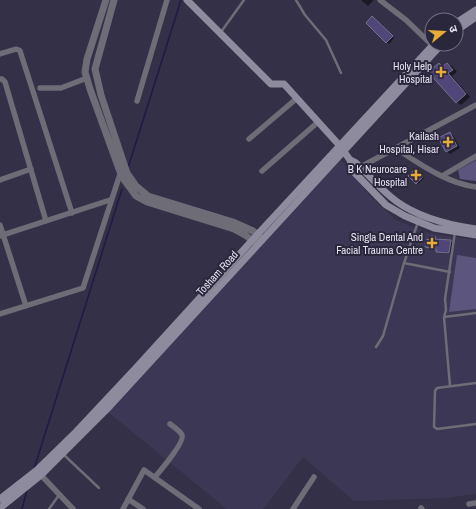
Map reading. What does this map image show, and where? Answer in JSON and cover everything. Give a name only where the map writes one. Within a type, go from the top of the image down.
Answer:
[{"type":"main road","points":[[187,0],[271,84],[282,83],[318,122],[350,160],[371,190],[386,205],[405,216],[434,228],[476,229]]},
{"type":"main road","points":[[464,18],[476,10]]},
{"type":"main road","points":[[464,25],[476,17]]},
{"type":"main road","name":"Tosham Road","points":[[341,149],[427,52]]},
{"type":"main road","name":"Tosham Road","points":[[0,499],[39,473],[341,149],[434,52]]},
{"type":"main road","points":[[357,169],[396,201],[418,215],[476,235]]},
{"type":"main road","points":[[371,190],[377,184]]},
{"type":"main road","name":"Tosham Road","points":[[0,508],[63,454],[110,406],[257,240]]},
{"type":"street","points":[[106,0],[87,59],[85,72],[122,177],[136,196],[146,202],[234,229],[257,240]]},
{"type":"street","points":[[114,0],[94,69],[127,173],[136,186],[148,196],[243,226],[257,240]]},
{"type":"street","points":[[137,101],[167,0]]},
{"type":"street","points":[[380,0],[386,2],[424,37]]},
{"type":"street","points":[[0,54],[16,49],[20,52],[72,213]]},
{"type":"street","points":[[40,88],[61,88],[87,78]]},
{"type":"street","points":[[0,79],[4,80],[5,82],[46,221]]},
{"type":"street","points":[[249,139],[296,99]]},
{"type":"street","points":[[357,169],[476,105]]},
{"type":"street","points":[[262,171],[318,122]]},
{"type":"street","points":[[395,148],[434,173],[467,186],[476,187]]},
{"type":"street","points":[[442,176],[476,156]]},
{"type":"street","points":[[0,314],[83,288],[123,163]]},
{"type":"street","points":[[0,180],[31,169]]},
{"type":"street","points":[[2,236],[110,200]]},
{"type":"street","points":[[0,225],[2,236],[26,306]]},
{"type":"street","points":[[155,477],[173,455],[182,438],[182,434],[170,424]]},
{"type":"street","points":[[123,509],[142,470],[145,470],[199,509]]},
{"type":"street","points":[[39,473],[73,509]]},
{"type":"street","points":[[293,509],[314,477]]},
{"type":"street","points":[[128,499],[143,509]]},
{"type":"street","points":[[469,504],[476,503]]},
{"type":"lane","points":[[220,34],[244,0]]},
{"type":"lane","points":[[296,0],[305,15],[326,40],[341,73]]},
{"type":"lane","points":[[376,347],[383,336],[418,221]]},
{"type":"lane","points":[[450,386],[444,317],[456,229]]},
{"type":"lane","points":[[404,263],[450,272]]},
{"type":"lane","points":[[444,317],[476,313]]},
{"type":"lane","points":[[476,383],[438,388],[435,391],[434,427],[437,429],[476,424]]},
{"type":"lane","points":[[63,454],[100,488]]},
{"type":"lane","points":[[48,509],[60,495]]},
{"type":"shaded area","points":[[340,159],[370,196],[396,220],[428,233],[476,240],[476,494],[446,498],[354,501],[303,457],[263,509],[227,509],[108,412]]},
{"type":"shaded area","points":[[476,160],[476,181],[460,179],[458,170]]},
{"type":"shaded area","points":[[457,255],[476,258],[476,309],[449,312]]},
{"type":"building","points":[[372,16],[393,36],[386,43],[366,23]]},
{"type":"building","points":[[439,63],[442,67],[447,63],[453,70],[448,73],[466,94],[456,103],[428,72]]},
{"type":"building","points":[[450,132],[457,146],[446,152],[438,138]]},
{"type":"building","points":[[415,169],[423,177],[416,184],[408,176]]},
{"type":"building","points":[[431,236],[436,237],[435,239],[451,240],[449,253],[436,252],[436,249],[425,247],[427,239],[430,240]]},
{"type":"waterway","points":[[128,168],[181,0]]},
{"type":"waterway","points":[[34,469],[122,189]]},
{"type":"waterway","points":[[22,509],[27,490]]},
{"type":"place","name":"Holy Help Hospital","points":[[441,72]]},
{"type":"place","name":"Kailash Hospital, Hisar","points":[[448,142]]},
{"type":"place","name":"B K Neurocare Hospital","points":[[416,175]]},
{"type":"place","name":"Singla Dental And Facial Trauma Centre","points":[[432,243]]}]
